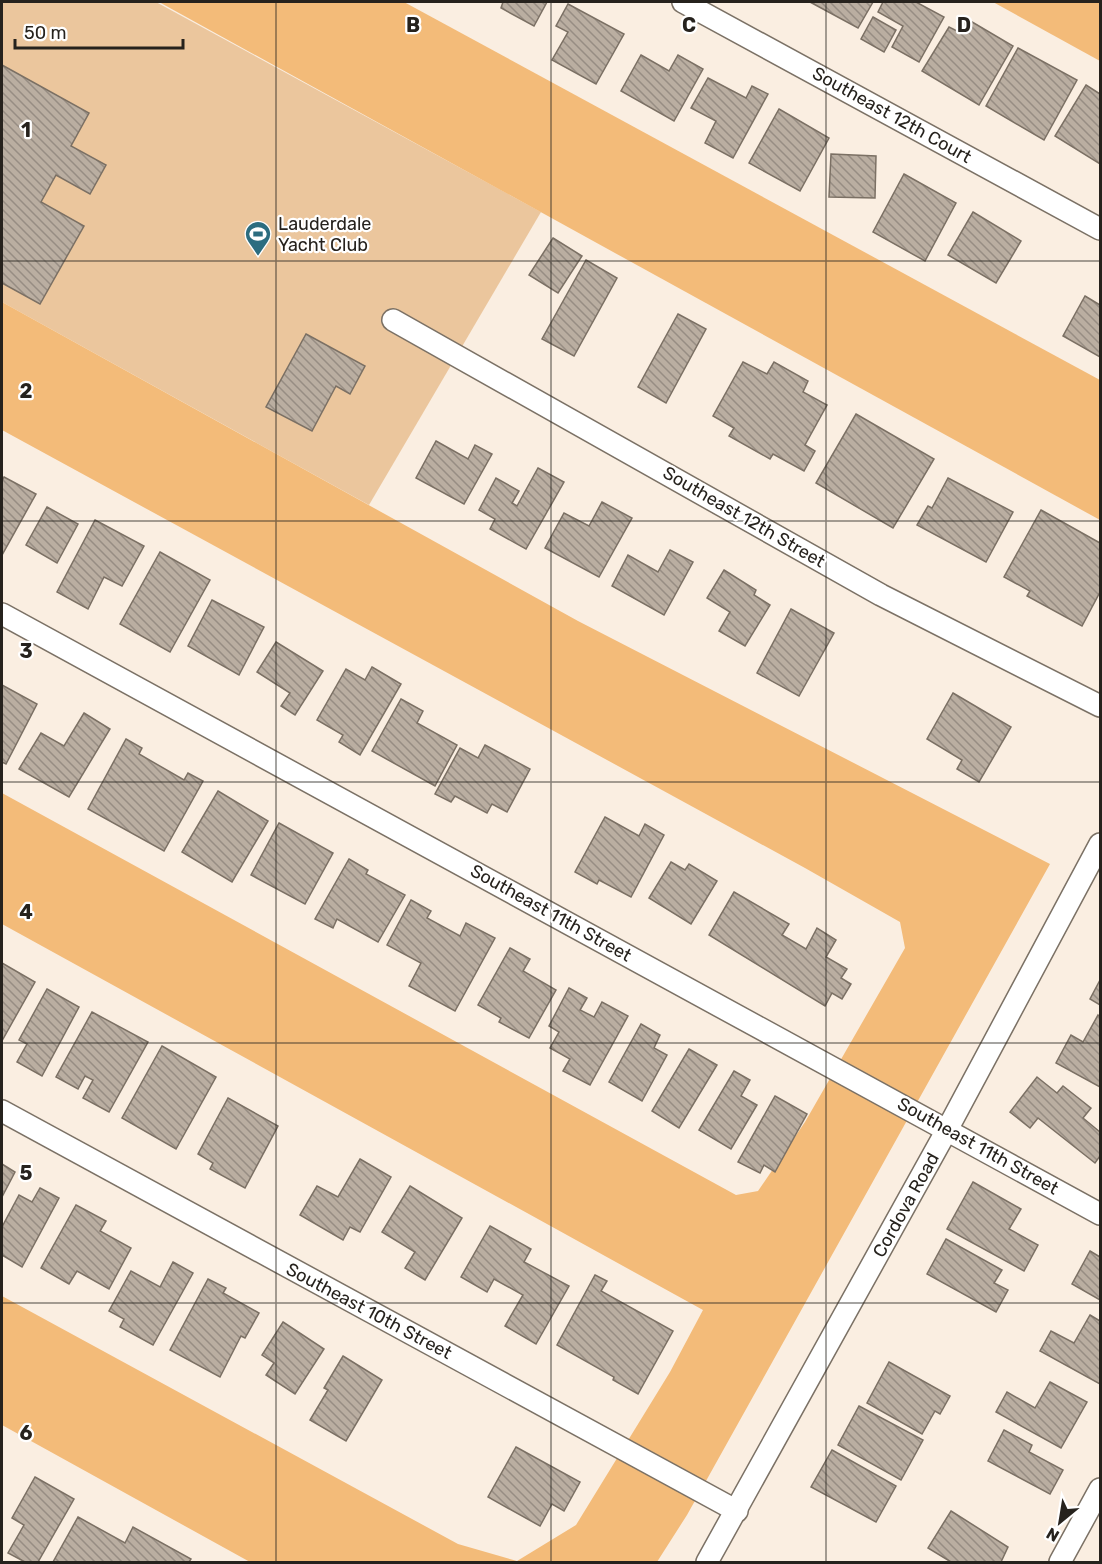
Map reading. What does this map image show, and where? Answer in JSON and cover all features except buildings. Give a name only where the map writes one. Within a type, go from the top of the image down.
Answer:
[{"type":"street","name":"Southeast 12th Court","points":[[683,2],[1101,229]]},
{"type":"street","name":"Southeast 12th Street","points":[[393,320],[881,595],[1101,706]]},
{"type":"street","name":"Southeast 11th Street","points":[[2,614],[948,1128],[1101,1214]]},
{"type":"street","name":"Cordova Road","points":[[707,1563],[1098,853]]},
{"type":"street","name":"Southeast 10th Street","points":[[2,1111],[737,1511]]},
{"type":"street","points":[[1060,1563],[1101,1489]]},
{"type":"shaded area","name":"Lauderdale Yacht Club","points":[[2,2],[156,2],[541,212],[369,505],[2,302]]},
{"type":"shaded area","points":[[159,2],[404,2],[1100,380],[1100,520]]},
{"type":"shaded area","points":[[993,2],[1100,2],[1100,61]]},
{"type":"shaded area","points":[[2,302],[578,621],[1050,864],[687,1515],[657,1562],[250,1562],[2,1425],[2,1296],[458,1544],[517,1561],[576,1525],[670,1372],[703,1310],[2,924],[2,793],[736,1195],[758,1191],[805,1122],[905,948],[900,922],[2,430]]},
{"type":"place","name":"Lauderdale Yacht Club","points":[[258,257]]}]
